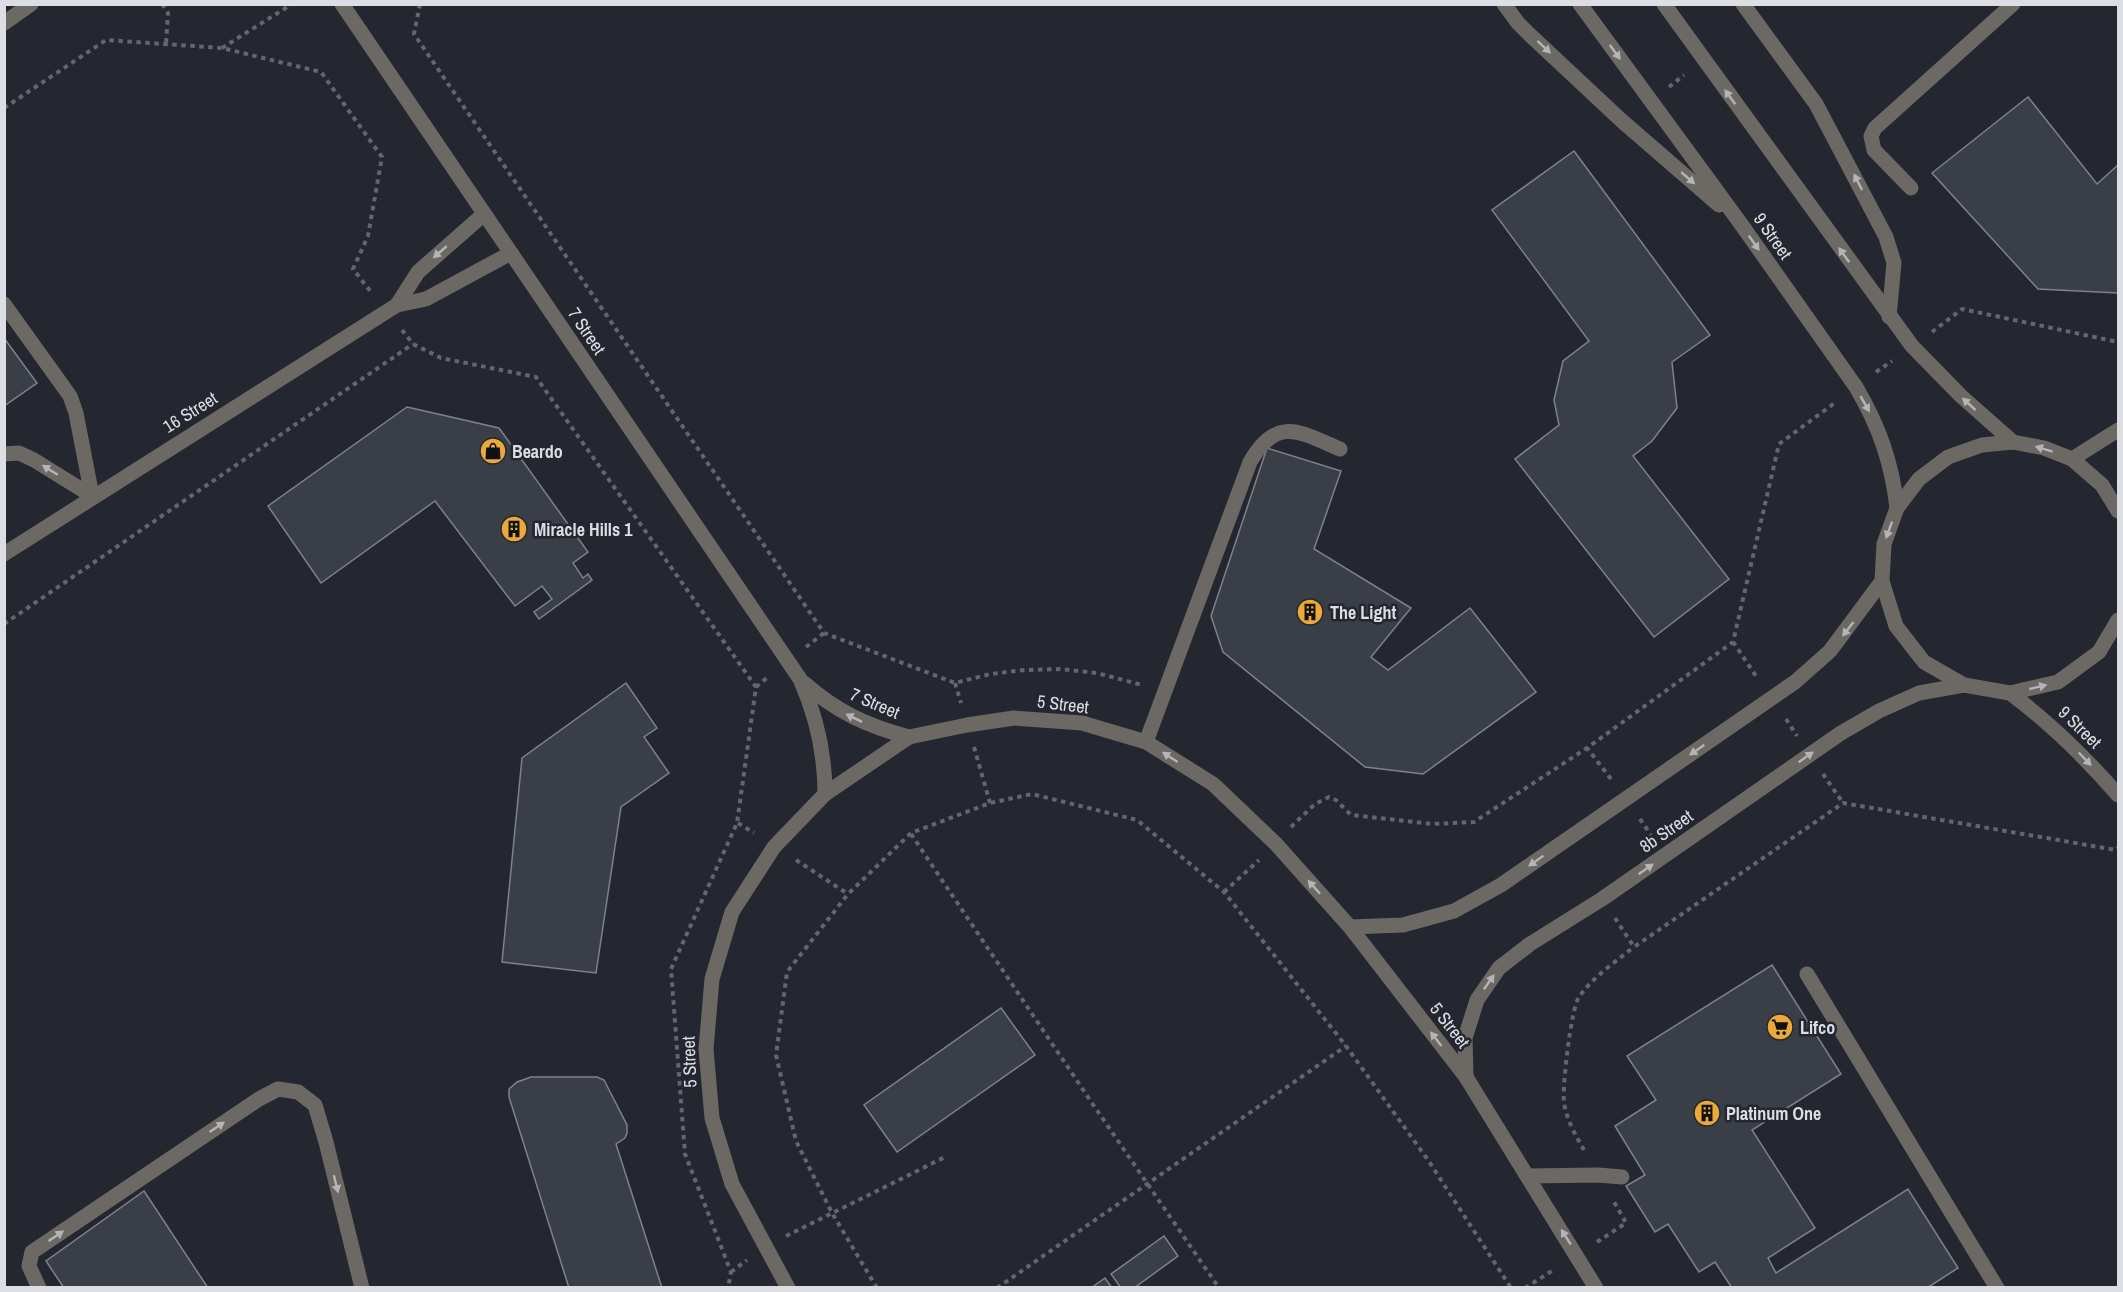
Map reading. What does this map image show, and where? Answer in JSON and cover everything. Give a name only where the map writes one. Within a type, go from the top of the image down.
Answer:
[{"type":"street","points":[[4,23],[31,4]]},
{"type":"street","name":"7 Street","points":[[342,4],[800,680],[812,706],[820,735],[825,765],[825,794]]},
{"type":"street","points":[[1504,4],[1518,23],[1622,121],[1741,224]]},
{"type":"street","name":"9 Street","points":[[1580,4],[1741,224],[1856,387],[1869,409],[1889,457],[1897,508]]},
{"type":"street","points":[[1664,4],[1912,346],[1961,396],[2013,442]]},
{"type":"street","points":[[1743,4],[1816,104],[1886,237],[1894,263],[1889,316]]},
{"type":"street","points":[[1911,188],[1874,150],[1872,136],[1875,128],[2013,4]]},
{"type":"street","name":"16 Street","points":[[392,308],[418,272],[484,214]]},
{"type":"street","name":"16 Street","points":[[4,554],[92,496],[392,308],[426,299],[511,253]]},
{"type":"street","points":[[4,304],[70,396],[76,413],[92,496]]},
{"type":"street","points":[[2072,459],[2118,430]]},
{"type":"street","points":[[1146,742],[1250,462],[1260,444],[1279,432],[1300,432],[1340,449]]},
{"type":"street","points":[[2118,511],[2102,485],[2072,459],[2044,448],[2013,442],[1982,445],[1948,458],[1919,479],[1897,508],[1884,544],[1882,581],[1896,626],[1924,662],[1964,685],[2010,693],[2058,682],[2099,652],[2118,620]]},
{"type":"street","points":[[4,454],[19,453],[34,460],[92,496]]},
{"type":"street","points":[[1350,927],[1403,925],[1454,911],[1501,885],[1795,682],[1830,651],[1882,581]]},
{"type":"street","name":"7 Street","points":[[800,680],[823,700],[850,717],[879,729],[909,737]]},
{"type":"street","name":"8b Street","points":[[1466,1077],[1465,1038],[1468,1028],[1477,1000],[1499,968],[1530,944],[1602,899],[1841,733],[1879,711],[1919,693],[1964,685]]},
{"type":"street","name":"9 Street","points":[[2010,693],[2046,721],[2083,756],[2118,795]]},
{"type":"street","name":"5 Street","points":[[789,1287],[732,1184],[712,1118],[706,1049],[712,979],[732,912],[774,847],[825,794],[909,737],[967,724],[1014,718],[1082,723],[1146,742],[1213,784],[1276,844],[1350,927],[1466,1077],[1596,1287]]},
{"type":"street","points":[[1807,974],[1997,1287]]},
{"type":"street","points":[[33,1285],[29,1266],[32,1252],[259,1099],[278,1089],[298,1092],[315,1105],[362,1287]]},
{"type":"street","points":[[1528,1176],[1622,1177]]},
{"type":"path","points":[[162,4],[168,13],[166,44]]},
{"type":"path","points":[[222,48],[292,4]]},
{"type":"path","points":[[420,4],[414,34],[824,633],[956,683],[990,674],[1061,669],[1097,673],[1165,693]]},
{"type":"path","points":[[4,108],[106,40],[222,48],[321,72],[382,157],[368,236],[353,269],[392,308],[413,344],[441,358],[536,377],[756,687],[737,823],[671,969],[685,1154],[731,1272],[728,1287]]},
{"type":"path","points":[[1224,892],[1315,804],[1329,796],[1351,815],[1432,824],[1474,822],[1507,803],[1587,748],[1733,642],[1779,444],[1962,309],[2118,342]]},
{"type":"path","points":[[4,624],[413,344]]},
{"type":"path","points":[[1733,642],[1771,699]]},
{"type":"path","points":[[1587,748],[1626,798],[1653,839]]},
{"type":"path","points":[[877,1287],[832,1213],[796,1141],[776,1055],[787,972],[848,894],[911,833],[990,802],[1032,794],[1137,820],[1224,892],[1346,1046],[1428,1160],[1511,1287]]},
{"type":"path","points":[[1526,1287],[1578,1256],[1626,1223],[1574,1134],[1564,1102],[1569,1036],[1577,999],[1598,976],[1634,947],[1843,803],[2116,850],[2118,848]]},
{"type":"path","points":[[911,833],[1094,1106],[1219,1287]]},
{"type":"path","points":[[1602,899],[1634,947]]},
{"type":"path","points":[[997,1287],[1346,1046]]},
{"type":"path","points":[[731,1272],[765,1246],[947,1156]]},
{"type":"building","points":[[2028,97],[2097,184],[2118,165],[2118,293],[2038,289],[1932,173]]},
{"type":"building","points":[[1574,151],[1710,335],[1672,362],[1677,408],[1652,441],[1633,456],[1729,579],[1654,637],[1515,459],[1559,425],[1554,400],[1563,361],[1589,341],[1492,210]]},
{"type":"building","points":[[4,338],[37,383],[4,406]]},
{"type":"building","name":"Miracle Hills 1","points":[[407,407],[499,428],[588,552],[573,563],[583,578],[588,574],[592,580],[539,619],[534,612],[552,599],[542,586],[515,606],[435,501],[321,583],[268,506]]},
{"type":"building","name":"The Light","points":[[1267,448],[1341,471],[1314,549],[1411,608],[1371,657],[1388,670],[1470,608],[1536,692],[1423,774],[1365,767],[1223,652],[1211,616]]},
{"type":"building","points":[[626,683],[657,728],[644,737],[669,773],[621,807],[596,973],[502,962],[522,758]]},
{"type":"building","name":"Platinum One","points":[[1772,965],[1841,1074],[1752,1130],[1815,1228],[1768,1258],[1776,1273],[1908,1189],[1958,1268],[1927,1288],[1732,1288],[1715,1262],[1699,1272],[1668,1224],[1655,1232],[1626,1186],[1645,1175],[1615,1126],[1656,1100],[1627,1056]]},
{"type":"building","points":[[1001,1008],[1035,1055],[897,1152],[864,1105]]},
{"type":"building","points":[[531,1077],[597,1077],[604,1080],[627,1125],[625,1138],[616,1144],[662,1288],[569,1288],[509,1097],[509,1089],[517,1082]]},
{"type":"building","points":[[144,1191],[208,1288],[64,1288],[46,1261]]},
{"type":"building","points":[[1164,1236],[1178,1256],[1134,1288],[1121,1288],[1111,1274]]},
{"type":"building","points":[[1105,1278],[1112,1288],[1091,1288]]},
{"type":"place","name":"Beardo","points":[[493,451]]},
{"type":"place","name":"Miracle Hills 1","points":[[514,529]]},
{"type":"place","name":"The Light","points":[[1310,612]]},
{"type":"place","name":"Lifco","points":[[1780,1027]]},
{"type":"place","name":"Platinum One","points":[[1707,1113]]}]
